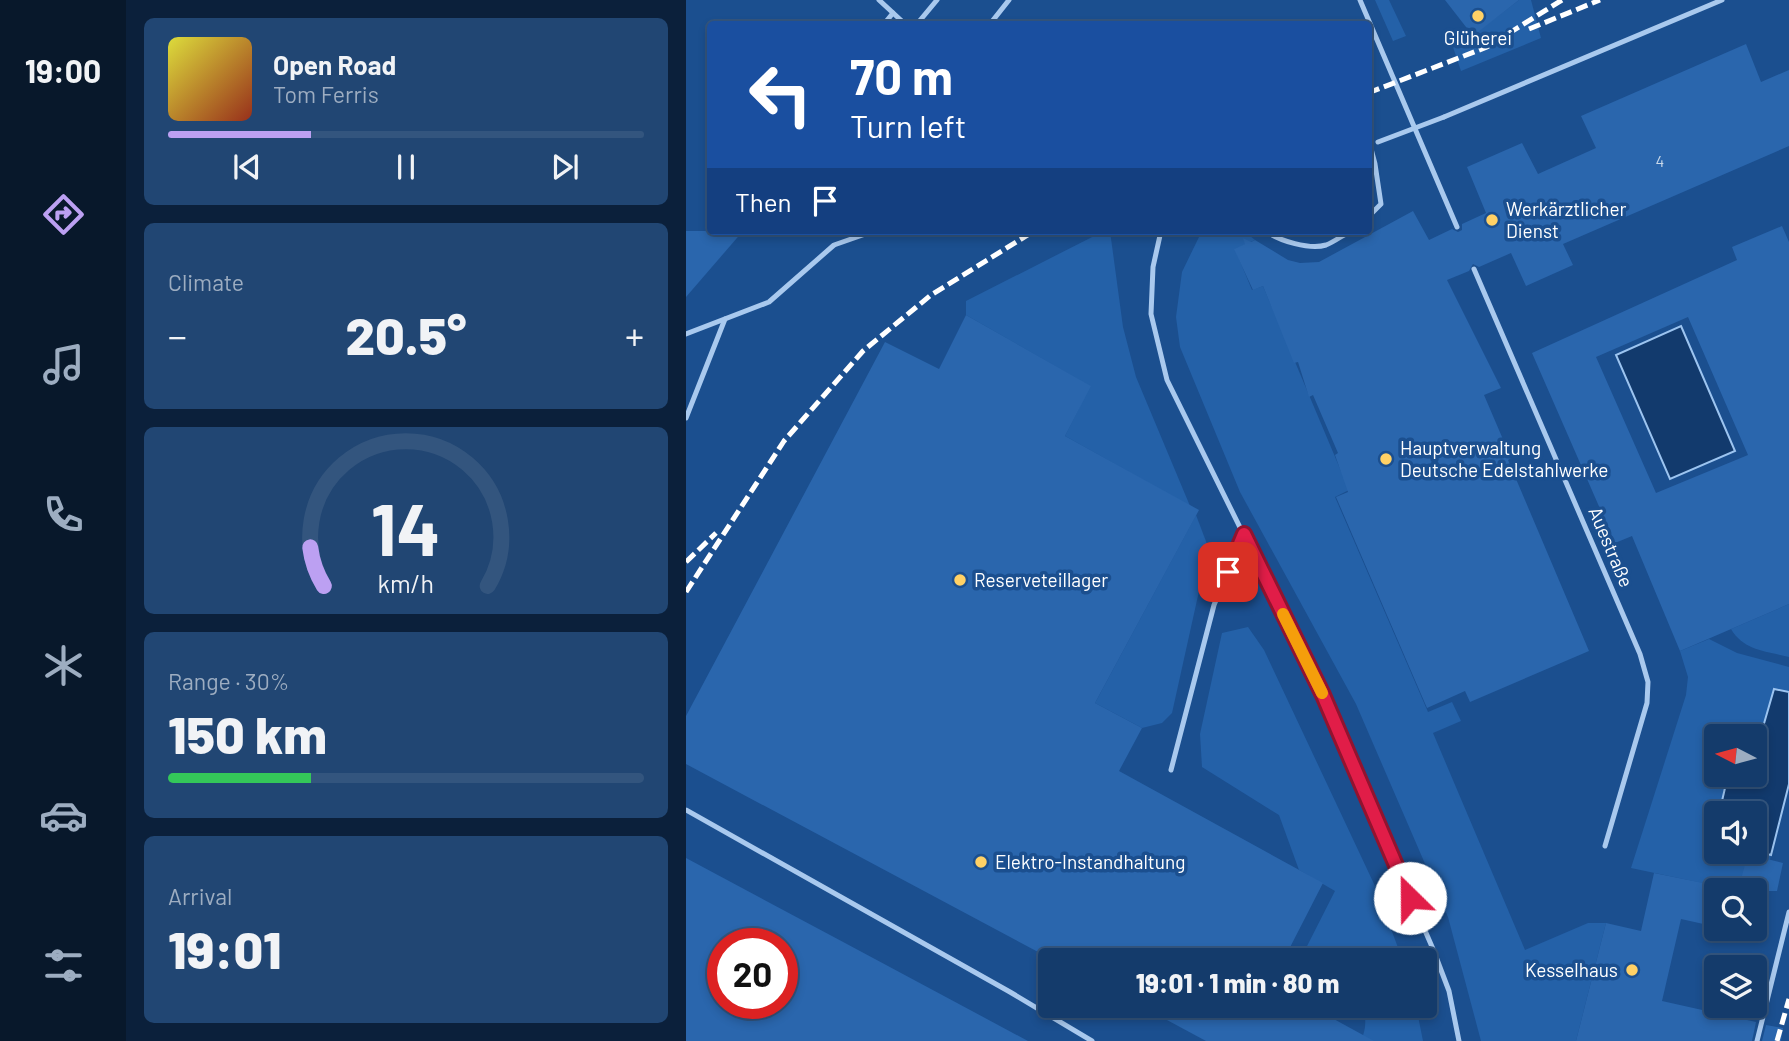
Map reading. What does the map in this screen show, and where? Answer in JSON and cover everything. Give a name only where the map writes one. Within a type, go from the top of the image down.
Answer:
[{"type":"lane","points":[[879,0],[902,21]]},
{"type":"lane","points":[[920,21],[937,0]]},
{"type":"lane","points":[[992,21],[1009,0]]},
{"type":"lane","points":[[1360,0],[1369,21]]},
{"type":"lane","points":[[1372,144],[1444,117],[1722,0]]},
{"type":"lane","points":[[886,21],[893,13]]},
{"type":"lane","points":[[1372,28],[1457,227]]},
{"type":"lane","points":[[1372,154],[1381,204],[1372,213]]},
{"type":"lane","points":[[686,334],[769,302],[834,245],[863,235]]},
{"type":"lane","points":[[1160,235],[1153,267],[1151,314],[1167,380],[1323,695],[1433,949],[1449,991],[1459,1041]]},
{"type":"lane","points":[[1271,235],[1305,245],[1324,246],[1344,235]]},
{"type":"lane","name":"Auestraße","points":[[1474,269],[1634,641],[1648,682],[1642,728],[1605,846]]},
{"type":"lane","points":[[686,418],[725,319]]},
{"type":"lane","points":[[1171,769],[1214,606],[1244,534]]},
{"type":"lane","points":[[686,810],[1092,1041]]},
{"type":"lane","points":[[1757,1041],[1789,912]]},
{"type":"shaded area","points":[[1375,0],[1389,0],[1406,36],[1393,41]]},
{"type":"shaded area","points":[[1519,0],[1531,0],[1541,38],[1461,71],[1452,44],[1470,32],[1473,35]]},
{"type":"shaded area","points":[[1096,235],[1111,235],[1123,327],[1136,377],[1190,506],[1065,436],[1090,386],[966,315],[966,301]]},
{"type":"shaded area","points":[[1249,235],[1255,240],[1235,249],[1252,290],[1263,286],[1349,490],[1335,497],[1428,712],[1452,702],[1461,721],[1433,733],[1525,950],[1588,923],[1606,923],[1576,1041],[1481,1041],[1448,917],[1356,704],[1240,492],[1180,347],[1176,317],[1182,272],[1199,237]]},
{"type":"shaded area","points":[[1681,326],[1735,451],[1670,479],[1616,355]]},
{"type":"shaded area","points":[[1196,515],[1207,544],[1205,564],[1172,713],[1162,723],[1142,728],[1095,703]]},
{"type":"shaded area","points":[[1789,604],[1789,657],[1749,646],[1731,629]]},
{"type":"shaded area","points":[[1248,627],[1264,650],[1375,886],[1398,948],[1306,948],[1335,891],[1299,870],[1279,815],[1202,767],[1200,734],[1222,633]]},
{"type":"shaded area","points":[[1709,639],[1737,653],[1789,667],[1789,692],[1774,689],[1764,724],[1704,724],[1704,788],[1725,788],[1722,801],[1704,801],[1704,864],[1746,864],[1743,878],[1704,878],[1704,883],[1631,868],[1686,695],[1688,677],[1680,651]]},
{"type":"shaded area","points":[[1774,689],[1789,692],[1789,784],[1771,855],[1767,854],[1767,801],[1722,801],[1725,788],[1768,788],[1768,724],[1764,724]]},
{"type":"shaded area","points":[[1365,1018],[1418,1018],[1423,1041],[1361,1041]]},
{"type":"building","name":"Glüherei","points":[[1445,0],[1519,0],[1473,36]]},
{"type":"building","points":[[1746,44],[1761,82],[1789,70],[1789,146],[1563,244],[1573,265],[1526,286],[1511,253],[1479,267],[1473,264],[1469,271],[1447,280],[1501,388],[1484,395],[1511,458],[1508,460],[1589,651],[1470,702],[1465,691],[1427,708],[1336,497],[1348,492],[1335,455],[1338,453],[1313,395],[1309,397],[1298,362],[1294,363],[1263,286],[1253,290],[1234,249],[1245,244],[1243,238],[1251,242],[1255,240],[1288,260],[1300,263],[1319,262],[1413,211],[1429,240],[1452,229],[1458,232],[1462,230],[1462,224],[1486,213],[1467,167],[1522,143],[1538,174],[1596,148],[1581,116]]},
{"type":"building","points":[[1782,226],[1789,242],[1789,604],[1680,651],[1632,536],[1615,543],[1532,353],[1737,260],[1732,247]],"holes":[[[1688,317],[1748,455],[1656,493],[1596,357]]]},
{"type":"building","points":[[686,231],[707,231],[707,235],[740,235],[686,297]]},
{"type":"building","name":"Reserveteillager","points":[[966,315],[1091,386],[1065,436],[1199,510],[1095,703],[1142,728],[1119,771],[1323,883],[1290,948],[1038,948],[1038,952],[686,764],[686,716],[885,342],[939,369]]},
{"type":"building","points":[[686,858],[1028,1041],[686,1041]]},
{"type":"building","name":"Kesselhaus","points":[[1767,859],[1783,863],[1777,891],[1767,891],[1767,878],[1741,878],[1745,864],[1767,864]]},
{"type":"building","name":"Kesselhaus","points":[[1654,873],[1704,883],[1704,924],[1681,919],[1662,1001],[1704,1010],[1704,1018],[1738,1018],[1756,1022],[1752,1041],[1576,1041],[1606,923],[1641,931]]},
{"type":"building","points":[[1163,1018],[1332,1018],[1374,1041],[1206,1041]]},
{"type":"building","points":[[1766,1025],[1783,1028],[1781,1041],[1762,1041]]},
{"type":"railway","points":[[1372,91],[1487,47],[1562,0]]},
{"type":"railway","points":[[1529,29],[1600,0]]},
{"type":"railway","points":[[686,592],[784,441],[863,351],[931,295],[1028,235]]},
{"type":"railway","points":[[686,562],[716,533]]},
{"type":"railway","points":[[1777,1041],[1789,999]]},
{"type":"slow traffic","points":[[1283,614],[1322,693]]},
{"type":"place","name":"Glüherei","points":[[1478,16]]},
{"type":"place","name":"Werkärztlicher Dienst","points":[[1492,220]]},
{"type":"place","name":"Hauptverwaltung Deutsche Edelstahlwerke","points":[[1386,459]]},
{"type":"place","name":"Reserveteillager","points":[[960,580]]},
{"type":"place","name":"Elektro-Instandhaltung","points":[[981,862]]},
{"type":"place","name":"Kesselhaus","points":[[1632,970]]},
{"type":"route","points":[[1228,572],[1244,534],[1323,695],[1410,898]]}]
